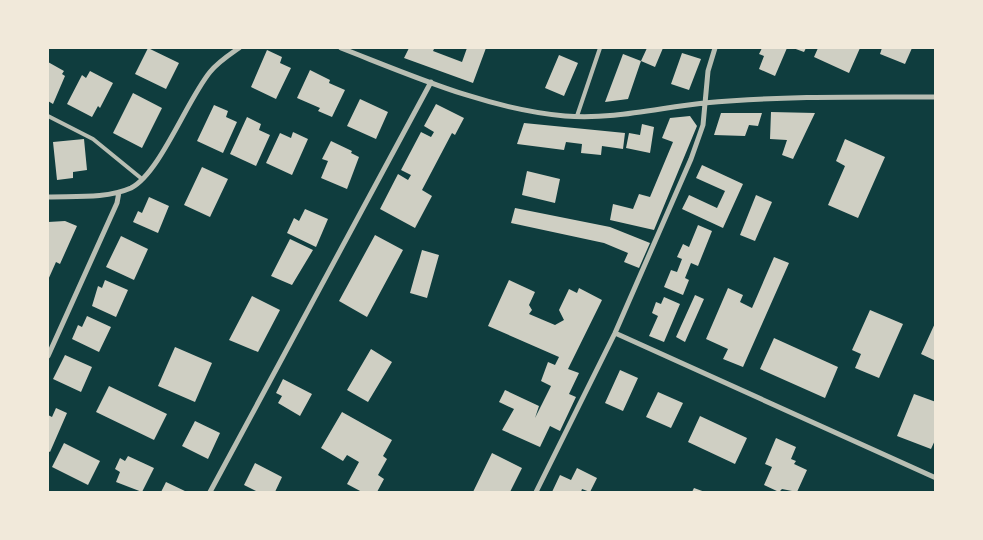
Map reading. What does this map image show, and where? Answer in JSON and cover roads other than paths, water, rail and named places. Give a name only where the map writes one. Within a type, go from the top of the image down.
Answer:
[{"type":"street","points":[[48,197],[91,196],[119,192],[137,184],[154,164],[210,72],[239,48]]},
{"type":"street","points":[[344,48],[431,82],[476,97],[518,108],[577,116],[610,116],[704,103],[792,97],[936,97]]},
{"type":"street","points":[[536,492],[615,333],[691,159],[703,125],[708,71],[716,48]]},
{"type":"street","points":[[210,492],[431,82]]},
{"type":"street","points":[[48,356],[117,203],[119,192]]},
{"type":"street","points":[[615,333],[936,478]]},
{"type":"lane","points":[[577,116],[600,48]]},
{"type":"lane","points":[[48,116],[93,138],[142,179]]}]
